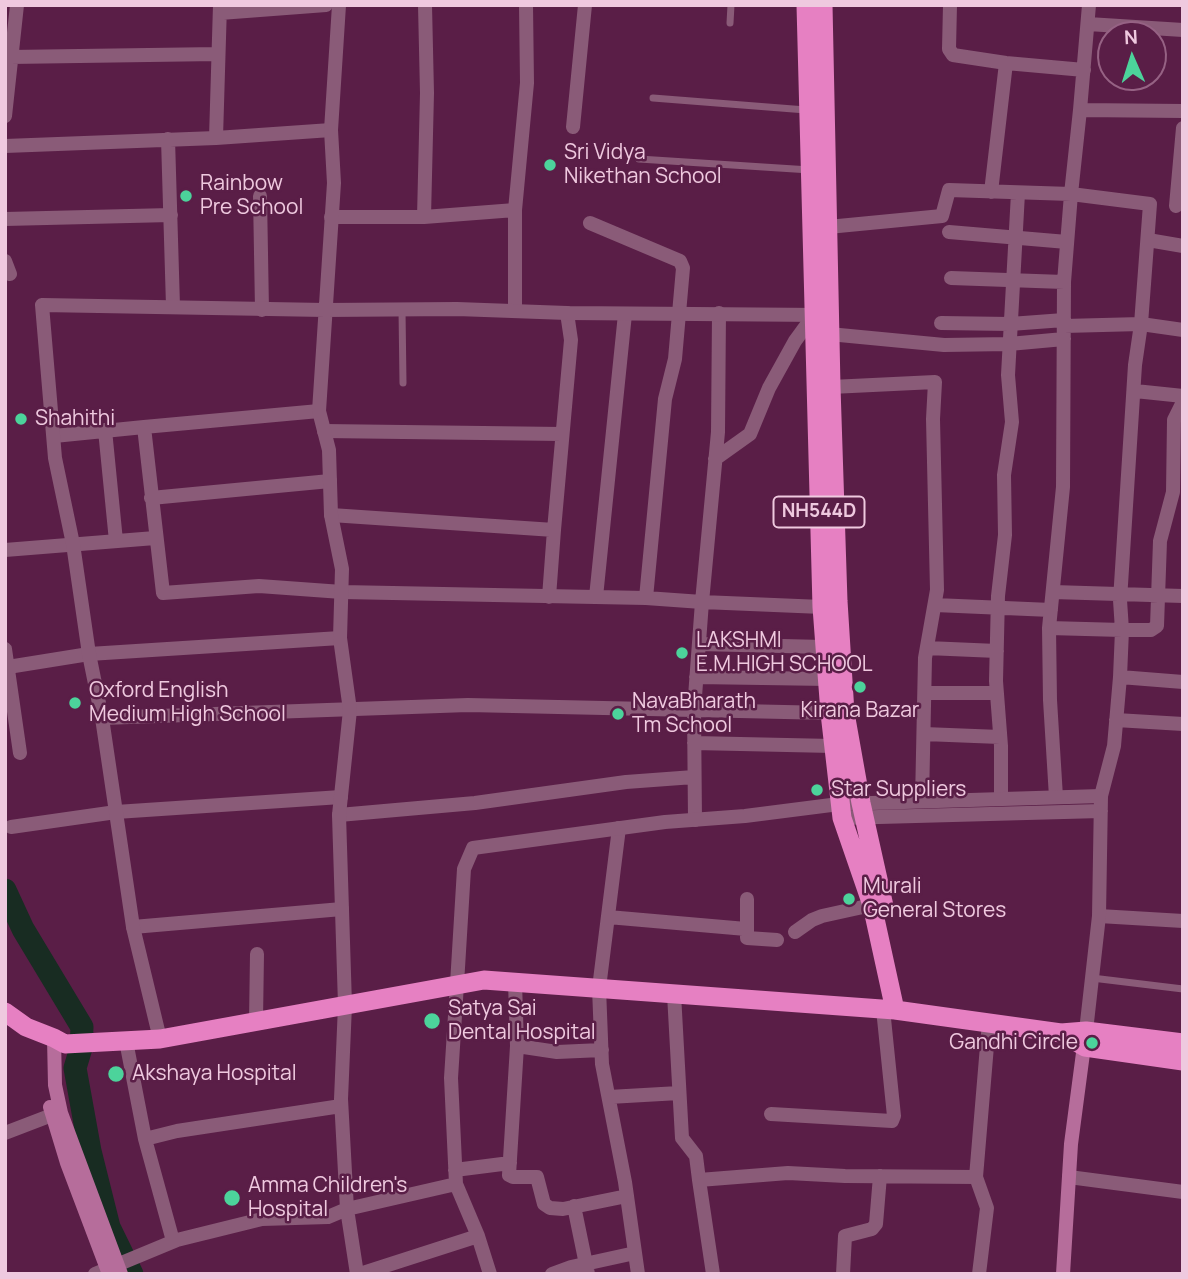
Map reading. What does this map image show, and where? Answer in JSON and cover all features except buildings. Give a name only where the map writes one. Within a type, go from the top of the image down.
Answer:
[{"type":"highway","name":"NH544D","points":[[806,5],[828,227],[824,321],[824,647],[840,811],[872,905],[895,1010]]},
{"type":"highway","name":"NH544D","points":[[823,5],[811,171],[831,387],[838,601],[845,713],[895,1010]]},
{"type":"highway","points":[[5,1026],[31,1042],[58,1045],[160,1039],[484,979],[895,1010],[1061,1034],[1183,1061]]},
{"type":"highway","points":[[5,1012],[58,1045]]},
{"type":"highway","points":[[1085,1039],[1183,1043]]},
{"type":"main road","points":[[1063,1274],[1071,1144],[1085,1039]]},
{"type":"main road","points":[[58,1045],[47,1088],[52,1115],[111,1269]]},
{"type":"main road","points":[[58,1045],[55,1085],[61,1113],[111,1269]]},
{"type":"street","points":[[5,116],[11,21],[17,5]]},
{"type":"street","points":[[216,138],[220,9],[326,5]]},
{"type":"street","points":[[339,5],[331,130],[334,183],[319,411],[329,450],[331,514],[342,569],[340,638],[350,710],[339,815],[345,1005],[341,1106],[347,1209],[358,1274],[478,1236]]},
{"type":"street","points":[[425,5],[425,217]]},
{"type":"street","points":[[515,311],[515,210],[527,83],[526,5]]},
{"type":"street","points":[[573,127],[585,5]]},
{"type":"street","points":[[950,5],[950,53],[1006,63],[1084,71]]},
{"type":"street","points":[[1056,797],[1049,628],[1063,487],[1064,282],[1089,5]]},
{"type":"street","points":[[1088,24],[1183,30]]},
{"type":"street","points":[[10,57],[218,54]]},
{"type":"street","points":[[991,192],[1006,63]]},
{"type":"street","points":[[1080,110],[1183,111]]},
{"type":"street","points":[[828,227],[942,216],[949,190],[1071,194],[1180,206],[1183,128]]},
{"type":"street","points":[[5,145],[216,138],[331,130]]},
{"type":"street","points":[[168,139],[173,306]]},
{"type":"street","points":[[1001,799],[997,693],[998,609],[1005,535],[1004,475],[1012,422],[1008,375],[1018,193]]},
{"type":"street","points":[[260,196],[262,310]]},
{"type":"street","points":[[1085,1039],[1099,916],[1101,796],[1114,746],[1120,677],[1120,595],[1135,365],[1141,324],[1150,204]]},
{"type":"street","points":[[331,217],[425,217],[515,210]]},
{"type":"street","points":[[5,219],[171,215]]},
{"type":"street","points":[[590,223],[680,261],[683,268],[675,359],[665,399],[646,598]]},
{"type":"street","points":[[949,232],[1067,242]]},
{"type":"street","points":[[1148,240],[1183,246]]},
{"type":"street","points":[[951,278],[1064,282]]},
{"type":"street","points":[[160,1039],[133,926],[73,544],[55,458],[42,305],[262,310],[719,313],[824,321],[927,344],[1009,344],[1064,328]]},
{"type":"street","points":[[549,597],[571,340],[567,313]]},
{"type":"street","points":[[695,820],[694,710],[718,432],[719,313]]},
{"type":"street","points":[[596,597],[625,314]]},
{"type":"street","points":[[715,459],[750,434],[769,387],[795,341],[824,321]]},
{"type":"street","points":[[941,323],[1064,328],[1141,324],[1183,330]]},
{"type":"street","points":[[831,387],[936,382],[933,419],[937,590],[927,648],[922,801]]},
{"type":"street","points":[[1135,391],[1183,396]]},
{"type":"street","points":[[1049,628],[1154,629],[1159,595],[1160,541],[1173,492],[1174,420],[1183,402]]},
{"type":"street","points":[[54,436],[319,411]]},
{"type":"street","points":[[144,427],[163,593],[258,586],[342,592],[646,598],[822,607]]},
{"type":"street","points":[[106,430],[116,541]]},
{"type":"street","points":[[324,431],[562,434]]},
{"type":"street","points":[[151,498],[330,481]]},
{"type":"street","points":[[331,514],[554,530]]},
{"type":"street","points":[[5,550],[155,538]]},
{"type":"street","points":[[1053,592],[1183,596]]},
{"type":"street","points":[[934,605],[1051,610]]},
{"type":"street","points":[[8,667],[89,654],[340,638]]},
{"type":"street","points":[[699,644],[824,647]]},
{"type":"street","points":[[927,648],[997,651]]},
{"type":"street","points":[[5,649],[20,753]]},
{"type":"street","points":[[696,677],[828,680]]},
{"type":"street","points":[[1120,677],[1183,682]]},
{"type":"street","points":[[925,693],[997,693]]},
{"type":"street","points":[[102,718],[468,705],[830,712]]},
{"type":"street","points":[[1116,720],[1183,724]]},
{"type":"street","points":[[924,734],[1000,737]]},
{"type":"street","points":[[694,743],[833,746]]},
{"type":"street","points":[[339,815],[475,803],[626,782],[694,777]]},
{"type":"street","points":[[863,810],[922,801],[1101,796]]},
{"type":"street","points":[[11,827],[116,812],[341,797]]},
{"type":"street","points":[[490,1274],[455,1177],[451,1078],[464,869],[473,848],[695,820],[840,811],[1101,811]]},
{"type":"street","points":[[619,828],[599,988],[601,1050],[638,1274]]},
{"type":"street","points":[[747,899],[747,939],[778,940]]},
{"type":"street","points":[[795,932],[822,916],[872,905]]},
{"type":"street","points":[[133,926],[342,909]]},
{"type":"street","points":[[1099,916],[1183,921]]},
{"type":"street","points":[[608,917],[746,929]]},
{"type":"street","points":[[256,1021],[257,954]]},
{"type":"street","points":[[515,982],[517,1046],[511,1176],[538,1178],[546,1207],[557,1209],[627,1196]]},
{"type":"street","points":[[674,994],[682,1138],[696,1156],[713,1274]]},
{"type":"street","points":[[771,1114],[892,1121],[895,1010]]},
{"type":"street","points":[[979,1274],[988,1208],[976,1177],[989,1022]]},
{"type":"street","points":[[126,1041],[145,1139],[173,1241]]},
{"type":"street","points":[[517,1046],[557,1052],[601,1050]]},
{"type":"street","points":[[608,1097],[679,1093]]},
{"type":"street","points":[[145,1139],[177,1131],[341,1106]]},
{"type":"street","points":[[5,1133],[52,1115]]},
{"type":"street","points":[[111,1269],[173,1241],[262,1219],[328,1217],[347,1209],[510,1163]]},
{"type":"street","points":[[699,1180],[788,1173],[976,1177]]},
{"type":"street","points":[[843,1274],[845,1236],[872,1229],[876,1224],[880,1175]]},
{"type":"street","points":[[1069,1177],[1183,1192]]},
{"type":"street","points":[[574,1206],[587,1269]]},
{"type":"street","points":[[552,1274],[587,1269],[635,1253]]},
{"type":"lane","points":[[730,5],[730,23]]},
{"type":"lane","points":[[653,97],[816,119]]},
{"type":"lane","points":[[639,159],[811,171]]},
{"type":"lane","points":[[402,309],[403,383]]},
{"type":"lane","points":[[1092,978],[1183,989]]},
{"type":"waterway","points":[[5,890],[23,929],[82,1027],[81,1048],[75,1068],[90,1151],[109,1227],[132,1274]]},
{"type":"place","name":"Sri Vidya Nikethan School","points":[[550,165]]},
{"type":"place","name":"Rainbow Pre School","points":[[186,196]]},
{"type":"place","name":"Shahithi","points":[[21,419]]},
{"type":"place","name":"LAKSHMI E.M.HIGH SCHOOL","points":[[682,653]]},
{"type":"place","name":"Kirana Bazar","points":[[860,687]]},
{"type":"place","name":"Oxford English Medium High School","points":[[75,703]]},
{"type":"place","name":"NavaBharath Tm School","points":[[618,714]]},
{"type":"place","name":"Star Suppliers","points":[[817,790]]},
{"type":"place","name":"Murali General Stores","points":[[849,899]]},
{"type":"place","name":"Satya Sai Dental Hospital","points":[[432,1021]]},
{"type":"place","name":"Gandhi Circle","points":[[1092,1043]]},
{"type":"place","name":"Akshaya Hospital","points":[[116,1074]]},
{"type":"place","name":"Amma Children's Hospital","points":[[232,1198]]}]
